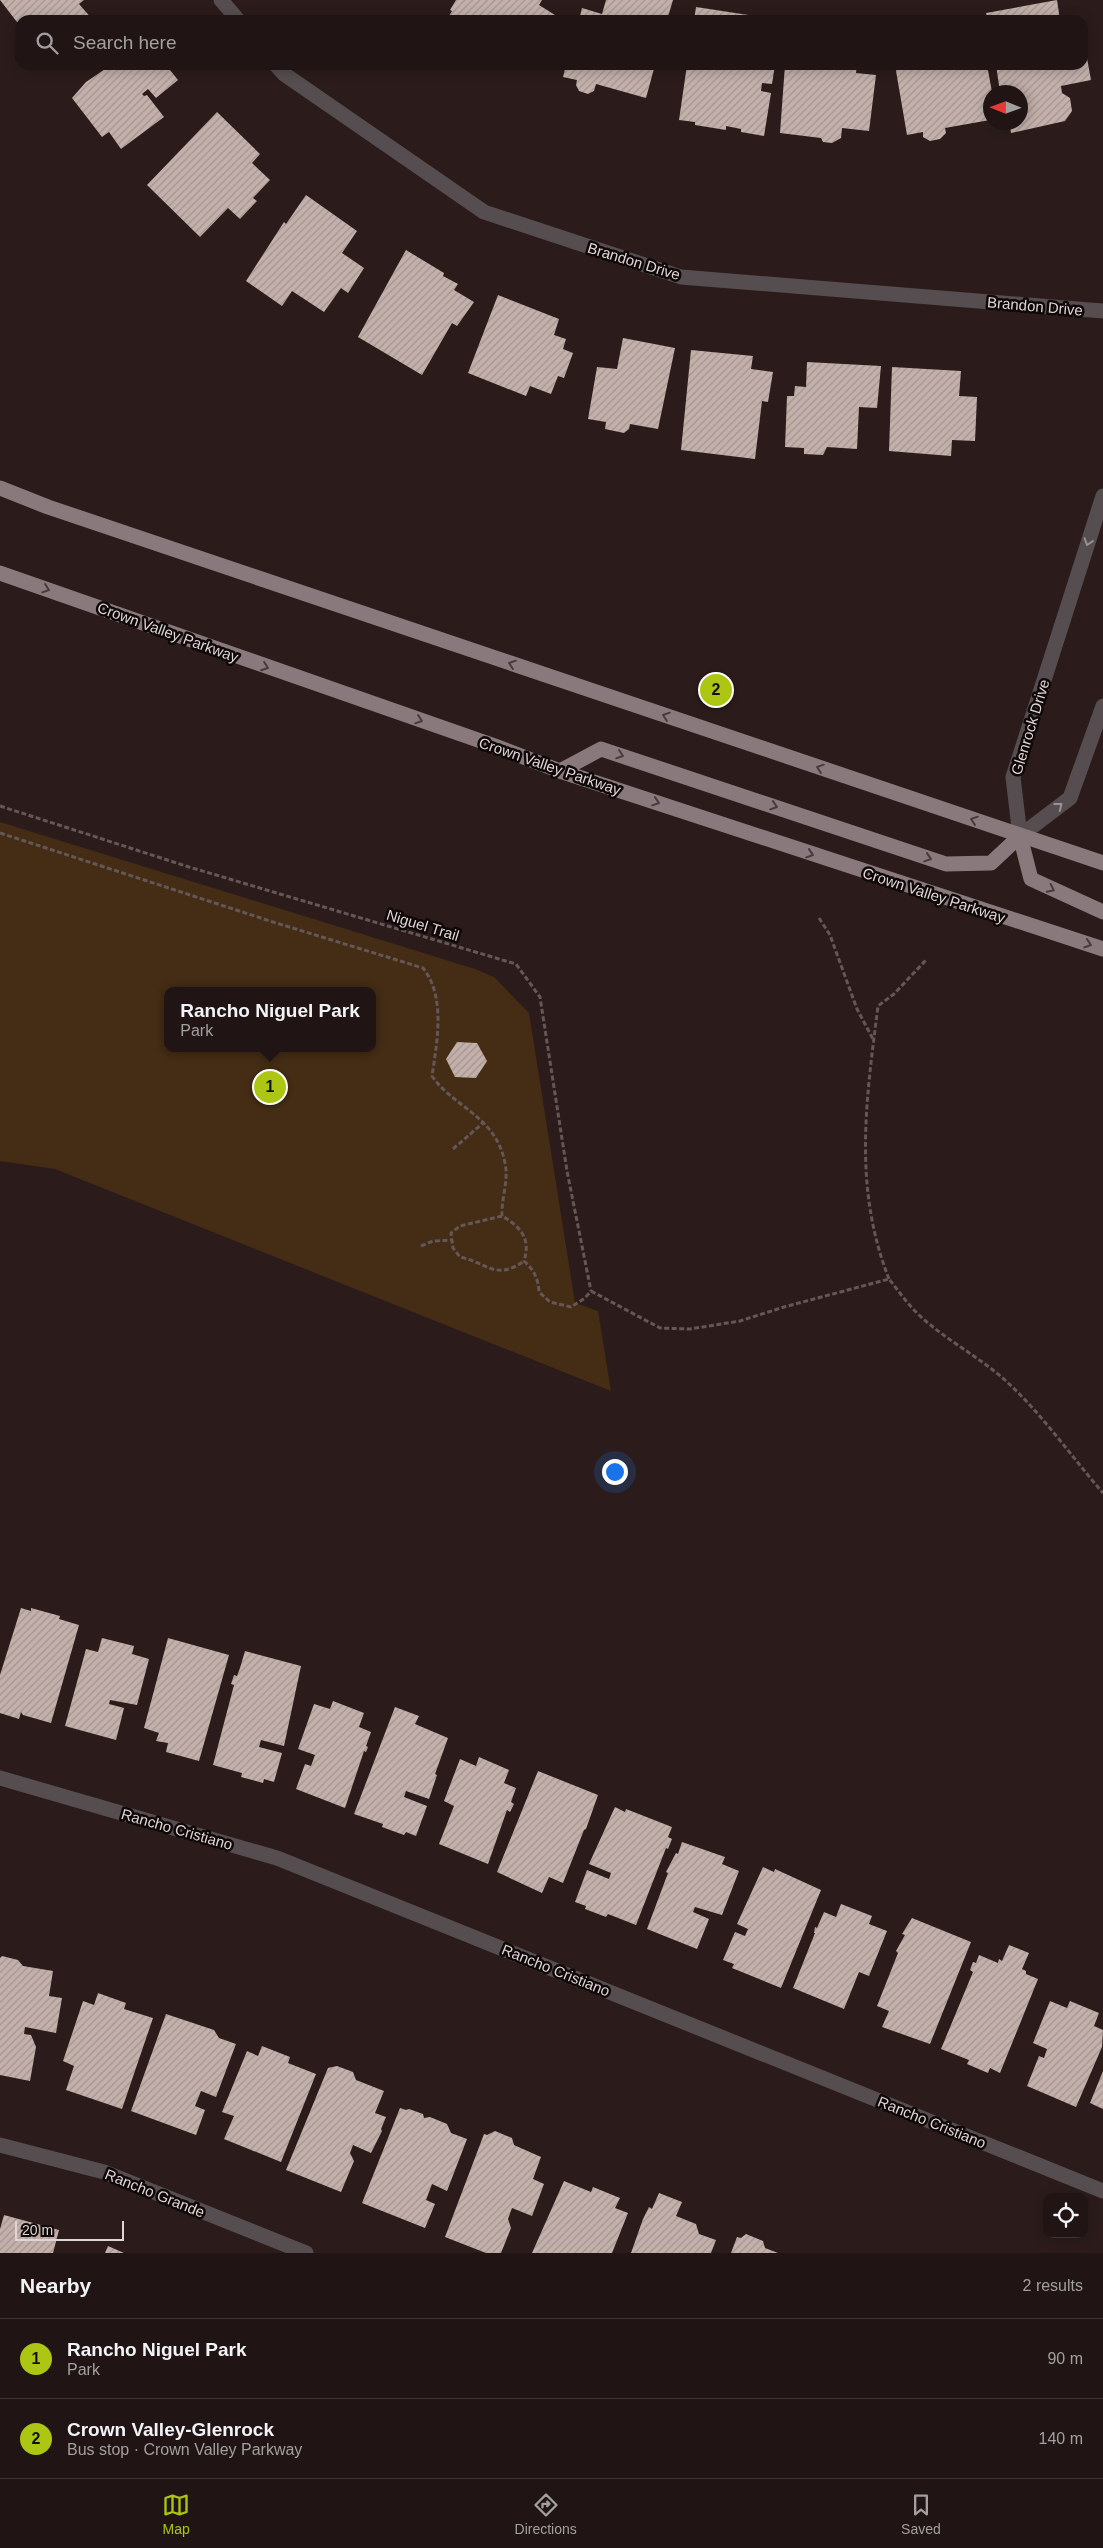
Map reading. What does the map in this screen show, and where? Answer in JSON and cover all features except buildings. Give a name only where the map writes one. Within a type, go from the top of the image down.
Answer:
[{"type":"main road","points":[[0,488],[48,507],[1103,863]]},
{"type":"main road","name":"Crown Valley Parkway","points":[[0,574],[560,770],[1103,949]]},
{"type":"main road","points":[[560,770],[601,748],[946,864],[991,863],[1020,836]]},
{"type":"main road","points":[[1020,836],[1031,879],[1103,912]]},
{"type":"street","points":[[222,0],[234,15]]},
{"type":"street","name":"Brandon Drive","points":[[280,70],[484,212],[681,277],[1103,311]]},
{"type":"street","name":"Glenrock Drive","points":[[1020,836],[1013,777],[1103,496]]},
{"type":"street","points":[[1020,836],[1070,798],[1103,706]]},
{"type":"street","name":"Rancho Cristiano","points":[[0,1778],[277,1858],[1103,2191]]},
{"type":"street","name":"Rancho Grande","points":[[0,2145],[104,2172],[306,2253]]},
{"type":"path","name":"Niguel Trail","points":[[0,806],[189,867],[516,964],[540,997],[567,1171],[591,1291]]},
{"type":"path","points":[[0,833],[273,922],[423,968],[429,976],[434,990],[438,1031],[432,1076],[438,1086],[492,1132],[506,1163],[505,1185],[501,1201],[502,1216],[522,1232],[527,1242],[524,1261],[512,1270],[496,1271],[484,1267],[473,1260],[460,1257],[453,1248],[451,1233],[460,1226],[502,1216]]},
{"type":"path","points":[[819,918],[830,935],[857,1008],[874,1040]]},
{"type":"path","points":[[926,960],[894,994],[878,1006],[868,1084],[864,1167],[870,1215],[879,1253],[890,1279],[915,1311],[946,1337],[973,1354],[1007,1382],[1075,1457],[1103,1493]]},
{"type":"path","points":[[453,1149],[483,1123]]},
{"type":"path","points":[[421,1246],[433,1240],[452,1240]]},
{"type":"path","points":[[524,1261],[532,1268],[538,1282],[539,1292],[550,1302],[571,1307],[585,1298],[591,1291],[660,1328],[690,1329],[740,1321],[890,1279]]},
{"type":"shaded area","points":[[0,822],[475,969],[494,977],[529,1013],[575,1303],[598,1311],[611,1391],[55,1169],[0,1161]]},
{"type":"place","name":"Crown Valley-Glenrock","points":[[716,690]]},
{"type":"place","name":"Rancho Niguel Park","points":[[270,1087]]}]
